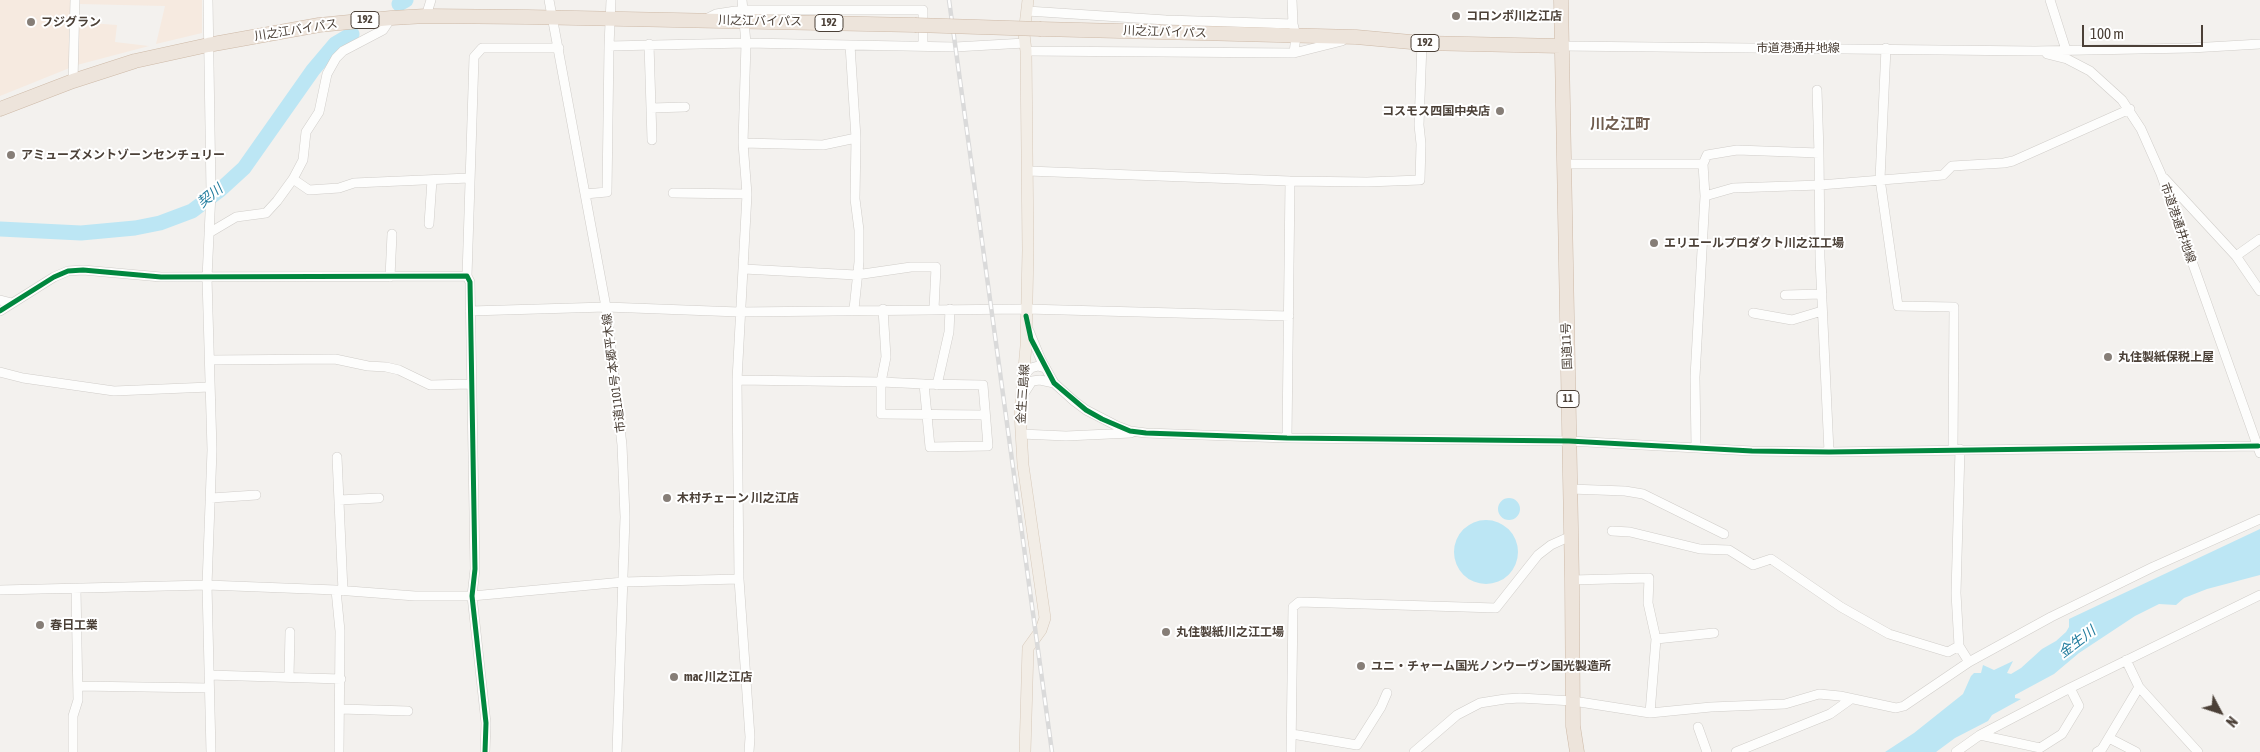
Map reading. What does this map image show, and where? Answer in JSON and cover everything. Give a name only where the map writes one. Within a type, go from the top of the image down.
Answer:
[{"type":"highway","name":"国道11号","points":[[1561,0],[1572,580],[1572,726],[1577,752]]},
{"type":"highway","name":"川之江バイパス","points":[[0,109],[73,81],[135,61],[208,45],[319,25],[426,16],[703,20],[742,15],[915,25],[1041,29],[1294,30],[1422,43],[1561,46]]},
{"type":"main road","name":"金生三島線","points":[[1025,752],[1028,648],[1041,630],[1044,618],[1023,465],[1021,434],[1021,399],[1025,374],[1028,171],[1024,34],[1027,5]]},
{"type":"street","points":[[73,81],[75,0]]},
{"type":"street","points":[[208,0],[211,209],[207,278],[210,360],[210,498],[207,585],[211,752]]},
{"type":"street","points":[[426,16],[431,0]]},
{"type":"street","name":"市道1101号 本郷平木線","points":[[549,0],[606,307],[622,445],[625,517],[617,752]]},
{"type":"street","points":[[585,194],[607,192],[611,0]]},
{"type":"street","points":[[742,0],[746,43],[743,143],[747,194],[744,270],[739,312],[737,380],[739,579],[750,752]]},
{"type":"street","points":[[881,0],[881,10]]},
{"type":"street","points":[[1292,0],[1294,53]]},
{"type":"street","points":[[2050,0],[2066,50]]},
{"type":"street","points":[[1027,5],[1166,20],[1294,30]]},
{"type":"street","points":[[742,15],[923,10],[923,46]]},
{"type":"street","points":[[209,234],[236,217],[266,213],[293,179],[302,160],[306,132],[319,112],[327,74],[336,58],[342,51],[383,30],[391,18]]},
{"type":"street","points":[[609,46],[746,43],[1294,53],[1356,37]]},
{"type":"street","points":[[1028,171],[1290,181],[1367,182],[1420,180],[1421,144],[1418,125],[1422,43]]},
{"type":"street","points":[[649,44],[652,140]]},
{"type":"street","name":"市道港通井地線","points":[[1561,46],[2035,51],[2260,44]]},
{"type":"street","points":[[850,45],[856,138],[855,199],[859,230],[859,262],[856,275],[854,310]]},
{"type":"street","points":[[485,752],[486,723],[472,596],[475,569],[470,282],[467,276],[474,57],[482,48],[559,48]]},
{"type":"street","points":[[1886,48],[1880,179],[1898,306],[1954,307],[1956,593],[1959,646],[1969,662]]},
{"type":"street","name":"市道港通井地線","points":[[2035,51],[2067,59],[2090,71],[2107,85],[2130,109],[2161,174],[2259,450]]},
{"type":"street","points":[[1818,90],[1822,311],[1829,452]]},
{"type":"street","points":[[652,108],[685,107]]},
{"type":"street","points":[[1705,196],[1733,188],[1820,186],[1880,179],[1943,175],[1952,166],[2013,161],[2130,109]]},
{"type":"street","points":[[743,143],[823,145],[856,138]]},
{"type":"street","points":[[1696,447],[1695,377],[1705,196],[1703,164],[1706,155],[1725,150],[1819,153]]},
{"type":"street","points":[[1564,164],[1703,164]]},
{"type":"street","points":[[2161,174],[2236,256],[2260,291]]},
{"type":"street","points":[[293,179],[309,190],[339,188],[354,183],[469,178]]},
{"type":"street","points":[[429,224],[432,180]]},
{"type":"street","points":[[1287,438],[1290,181]]},
{"type":"street","points":[[673,193],[747,194]]},
{"type":"street","points":[[390,277],[392,234]]},
{"type":"street","points":[[2236,256],[2260,239]]},
{"type":"street","points":[[744,270],[856,275],[936,267],[934,309]]},
{"type":"street","points":[[0,311],[54,277],[68,271],[83,270],[161,277],[207,278],[467,276]]},
{"type":"street","points":[[1785,296],[1822,294]]},
{"type":"street","points":[[0,300],[12,302]]},
{"type":"street","points":[[470,311],[606,307],[739,312],[950,309],[1289,316]]},
{"type":"street","points":[[883,309],[886,357],[881,382],[881,414],[985,415]]},
{"type":"street","points":[[937,384],[949,332],[950,309]]},
{"type":"street","points":[[1754,312],[1792,320],[1822,311]]},
{"type":"street","points":[[1026,312],[1031,339],[1054,383],[1086,410],[1102,419],[1130,431],[1146,433]]},
{"type":"street","points":[[210,360],[335,359],[368,366],[386,366],[430,385],[471,384]]},
{"type":"street","points":[[1025,374],[1031,368],[1038,366],[1045,368]]},
{"type":"street","points":[[0,372],[23,378],[114,391],[210,387]]},
{"type":"street","points":[[737,380],[983,385],[988,446],[930,447],[924,384]]},
{"type":"street","points":[[1021,399],[1032,380],[1054,383]]},
{"type":"street","points":[[1021,434],[1066,436],[1146,433],[1287,438],[1569,441],[1829,452],[1956,449],[2259,450]]},
{"type":"street","points":[[338,457],[341,679],[339,752]]},
{"type":"street","points":[[1570,489],[1625,491],[1643,494],[1724,534]]},
{"type":"street","points":[[210,498],[256,495]]},
{"type":"street","points":[[339,500],[379,498]]},
{"type":"street","points":[[1414,752],[1457,715],[1480,704],[1520,698],[1572,701],[1650,713],[1711,707],[1785,704],[1819,694],[1840,696],[1851,700],[1896,708],[1904,706],[1969,662],[2051,617],[2153,567],[2260,519]]},
{"type":"street","points":[[1612,531],[1630,532],[1700,549],[1729,550],[1752,565],[1771,559],[1841,608],[1889,634],[1948,652],[1959,646]]},
{"type":"street","points":[[1291,752],[1293,607],[1299,602],[1496,608],[1538,555],[1551,545],[1571,536]]},
{"type":"street","points":[[1572,580],[1649,578],[1648,603],[1656,638],[1650,713]]},
{"type":"street","points":[[0,590],[207,585],[340,590],[415,596],[472,596],[623,582],[739,579]]},
{"type":"street","points":[[73,752],[73,716],[78,700],[76,589]]},
{"type":"street","points":[[1956,752],[1980,735],[2070,688],[2260,595]]},
{"type":"street","points":[[289,677],[290,632]]},
{"type":"street","points":[[1656,638],[1714,633]]},
{"type":"street","points":[[2126,660],[2139,687],[2198,752]]},
{"type":"street","points":[[209,675],[341,679]]},
{"type":"street","points":[[78,686],[209,688]]},
{"type":"street","points":[[2098,752],[2109,738],[2139,687]]},
{"type":"street","points":[[1980,735],[2040,748],[2062,734],[2080,706],[2070,688]]},
{"type":"street","points":[[1292,734],[1359,748],[1387,693]]},
{"type":"street","points":[[1738,752],[1830,714],[1851,700]]},
{"type":"street","points":[[340,709],[408,711]]},
{"type":"street","points":[[1698,727],[1707,752]]},
{"type":"street","points":[[2109,738],[2136,752]]},
{"type":"shaded area","points":[[0,0],[202,0],[202,33],[156,44],[165,6],[78,4],[77,22],[117,25],[115,42],[149,46],[77,65],[0,96]]},
{"type":"water","points":[[1509,498],[1517,501],[1520,509],[1517,517],[1509,520],[1501,517],[1498,509],[1501,501]]},
{"type":"water","points":[[1486,520],[1504,526],[1512,534],[1518,552],[1512,570],[1504,578],[1486,584],[1468,578],[1460,570],[1454,552],[1460,534],[1468,526]]},
{"type":"water","name":"金生川","points":[[2260,529],[2260,575],[2207,589],[2184,598],[2176,605],[2159,604],[2135,616],[2079,653],[2054,674],[2015,695],[2015,698],[2021,699],[1992,715],[1988,721],[1955,738],[1936,752],[1885,752],[1914,733],[1963,694],[1971,676],[1974,673],[1981,673],[1983,665],[1994,670],[2013,661],[2007,673],[2011,674],[2066,632],[2069,627],[2069,619]]},
{"type":"waterway","name":"契川","points":[[399,4],[406,0]]},
{"type":"waterway","name":"契川","points":[[0,229],[81,233],[135,228],[160,223],[192,211],[220,190],[244,168],[313,70],[335,44],[352,34]]},
{"type":"railway","points":[[949,0],[1052,752]]},
{"type":"cycle path","points":[[0,311],[54,277],[68,271],[83,270],[161,277],[467,276],[470,282],[475,569],[472,596],[486,723],[485,752]]},
{"type":"cycle path","points":[[1026,316],[1031,339],[1054,383],[1086,410],[1102,419],[1130,431],[1146,433],[1287,438],[1569,441],[1752,451],[1829,452],[2258,446]]},
{"type":"place","name":"コロンボ川之江店","points":[[1456,16]]},
{"type":"place","name":"フジグラン","points":[[31,22]]},
{"type":"place","name":"コスモス四国中央店","points":[[1500,111]]},
{"type":"place","name":"アミューズメントゾーンセンチュリー","points":[[11,155]]},
{"type":"place","name":"エリエールプロダクト川之江工場","points":[[1654,243]]},
{"type":"place","name":"丸住製紙保税上屋","points":[[2108,357]]},
{"type":"place","name":"木村チェーン 川之江店","points":[[667,498]]},
{"type":"place","name":"春日工業","points":[[40,625]]},
{"type":"place","name":"丸住製紙川之江工場","points":[[1166,632]]},
{"type":"place","name":"ユニ・チャーム国光ノンウーヴン国光製造所","points":[[1361,666]]},
{"type":"place","name":"mac 川之江店","points":[[674,677]]},
{"type":"district","name":"川之江町","points":[[1620,124]]}]
